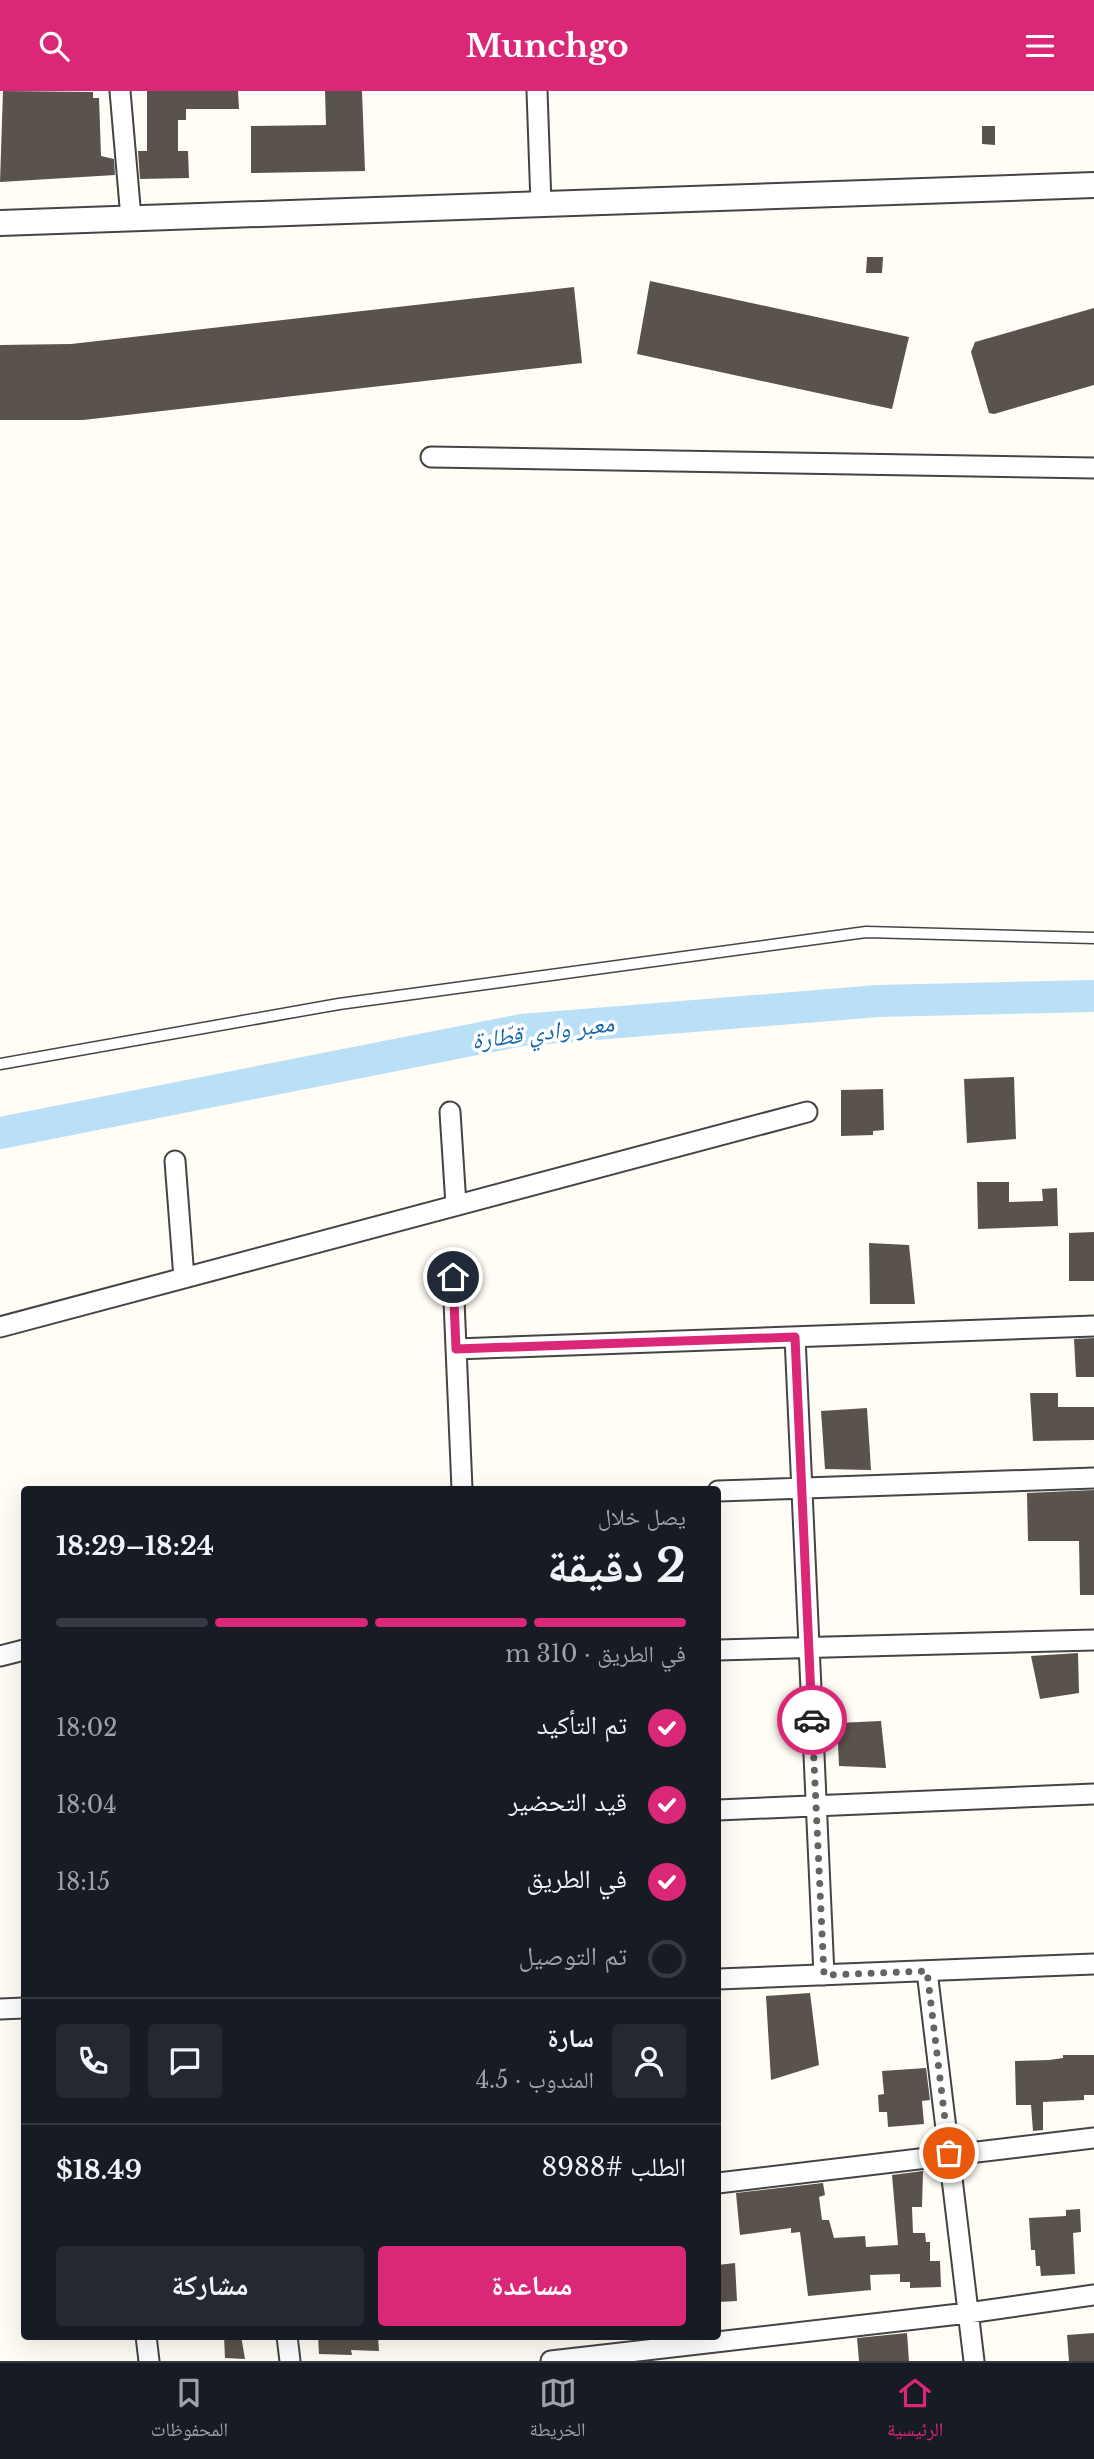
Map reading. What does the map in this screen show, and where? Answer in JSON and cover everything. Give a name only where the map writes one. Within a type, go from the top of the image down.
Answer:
[{"type":"street","points":[[120,91],[131,218]]},
{"type":"street","points":[[537,91],[541,204]]},
{"type":"street","points":[[0,223],[1094,185]]},
{"type":"street","points":[[431,457],[1094,468]]},
{"type":"street","points":[[450,1112],[456,1205]]},
{"type":"street","points":[[0,1327],[807,1112]]},
{"type":"street","points":[[175,1161],[184,1278]]},
{"type":"street","points":[[453,1277],[462,1486]]},
{"type":"street","points":[[456,1349],[1094,1326]]},
{"type":"street","points":[[795,1337],[824,1975]]},
{"type":"street","points":[[721,1491],[1094,1478]]},
{"type":"street","points":[[721,1650],[1094,1640]]},
{"type":"street","points":[[0,1656],[21,1651]]},
{"type":"street","points":[[721,1810],[1094,1794]]},
{"type":"street","points":[[721,1979],[1094,1963]]},
{"type":"street","points":[[927,1971],[974,2361]]},
{"type":"street","points":[[0,2009],[21,2008]]},
{"type":"street","points":[[721,2183],[949,2153],[1094,2138]]},
{"type":"street","points":[[551,2361],[968,2313],[1094,2295]]},
{"type":"street","points":[[146,2340],[149,2361]]},
{"type":"street","points":[[287,2340],[290,2361]]},
{"type":"lane","points":[[0,1064],[339,1004],[866,932],[1094,938]]},
{"type":"building","points":[[3,91],[93,92],[93,98],[99,98],[101,156],[114,159],[115,175],[0,182]]},
{"type":"building","points":[[147,91],[238,91],[239,109],[186,109],[186,120],[178,120],[178,151],[188,151],[189,178],[140,179],[138,151],[147,151]]},
{"type":"building","points":[[325,91],[362,91],[365,171],[251,173],[251,126],[326,125]]},
{"type":"building","points":[[982,126],[995,126],[995,145],[982,144]]},
{"type":"building","points":[[867,257],[883,257],[882,273],[866,273]]},
{"type":"building","points":[[650,281],[909,337],[892,409],[637,354]]},
{"type":"building","points":[[574,287],[582,363],[83,420],[0,420],[0,345],[71,344]]},
{"type":"building","points":[[1094,308],[1094,385],[994,414],[989,413],[971,352],[975,342]]},
{"type":"building","points":[[1014,1077],[1016,1139],[967,1143],[964,1079]]},
{"type":"building","points":[[883,1089],[884,1130],[873,1131],[873,1135],[841,1136],[841,1090]]},
{"type":"building","points":[[977,1182],[1009,1182],[1009,1202],[1043,1201],[1042,1189],[1057,1188],[1058,1226],[978,1229]]},
{"type":"building","points":[[1094,1232],[1094,1281],[1069,1281],[1069,1233]]},
{"type":"building","points":[[869,1243],[909,1245],[915,1304],[870,1304]]},
{"type":"building","points":[[1094,1338],[1094,1377],[1076,1377],[1074,1339]]},
{"type":"building","points":[[1030,1393],[1058,1393],[1058,1407],[1094,1407],[1094,1440],[1033,1441]]},
{"type":"building","points":[[867,1408],[871,1470],[825,1469],[821,1411]]},
{"type":"building","points":[[1094,1490],[1094,1595],[1080,1595],[1079,1541],[1028,1541],[1027,1493]]},
{"type":"building","points":[[1078,1653],[1079,1693],[1040,1699],[1031,1656]]},
{"type":"building","points":[[881,1721],[886,1768],[839,1766],[837,1723]]},
{"type":"building","points":[[810,1993],[819,2065],[771,2080],[766,1996]]},
{"type":"building","points":[[1063,2055],[1094,2055],[1094,2095],[1084,2095],[1084,2100],[1043,2102],[1043,2130],[1033,2131],[1031,2105],[1016,2105],[1015,2061],[1049,2060],[1063,2058]]},
{"type":"building","points":[[926,2068],[930,2100],[922,2101],[924,2124],[888,2127],[887,2112],[879,2112],[878,2095],[884,2094],[882,2071]]},
{"type":"building","points":[[923,2171],[922,2207],[912,2207],[913,2233],[925,2233],[926,2242],[930,2242],[930,2261],[940,2261],[941,2287],[910,2288],[910,2282],[900,2282],[900,2274],[870,2275],[871,2290],[808,2296],[800,2232],[791,2233],[791,2228],[740,2235],[736,2193],[823,2183],[825,2195],[819,2197],[822,2220],[829,2220],[834,2238],[865,2236],[866,2247],[898,2245],[892,2175]]},
{"type":"building","points":[[1080,2209],[1081,2232],[1073,2233],[1075,2274],[1041,2276],[1040,2266],[1036,2266],[1035,2250],[1031,2250],[1029,2218],[1066,2216],[1066,2210]]},
{"type":"building","points":[[735,2263],[737,2301],[721,2302],[721,2265]]},
{"type":"building","points":[[907,2333],[909,2361],[859,2361],[857,2338]]},
{"type":"building","points":[[1094,2333],[1094,2361],[1069,2361],[1067,2335]]},
{"type":"building","points":[[224,2340],[242,2340],[245,2359],[225,2358]]},
{"type":"building","points":[[318,2340],[378,2340],[379,2351],[351,2350],[352,2355],[319,2354]]},
{"type":"waterway","name":"معبر وادي قطّارة","points":[[0,1133],[522,1030],[878,1001],[1094,996]]},
{"type":"way so far","points":[[812,1720],[824,1975],[927,1971],[949,2153]]},
{"type":"route","points":[[453,1277],[456,1349],[795,1337],[812,1720]]}]
